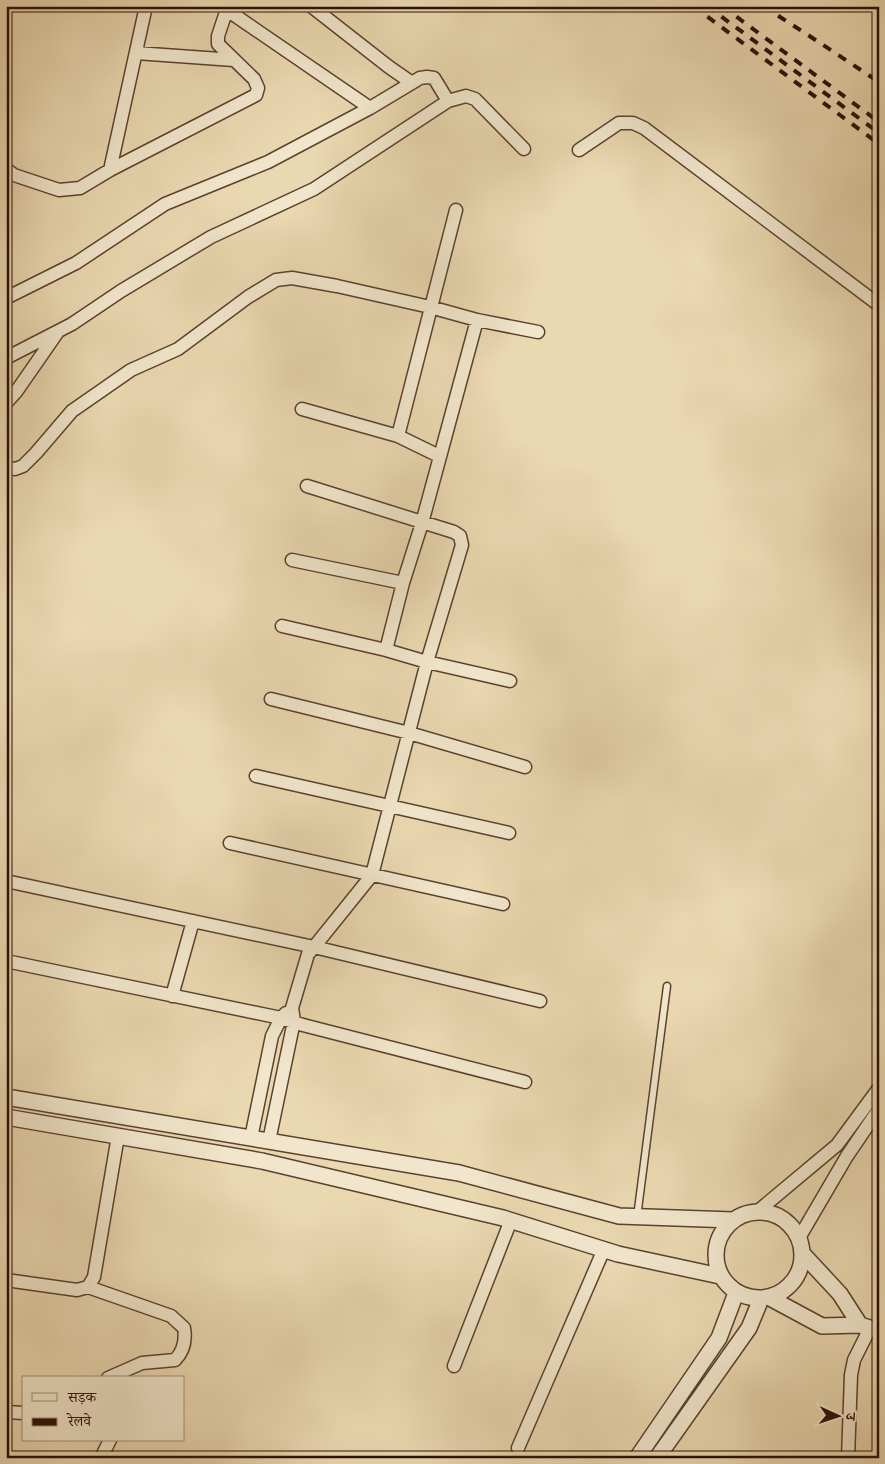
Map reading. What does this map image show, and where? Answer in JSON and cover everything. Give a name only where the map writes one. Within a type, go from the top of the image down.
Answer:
[{"type":"street","points":[[110,170],[146,6]]},
{"type":"street","points":[[311,6],[412,83]]},
{"type":"street","points":[[6,169],[14,175],[59,190],[80,188],[110,170],[256,95],[258,88],[254,79],[218,44],[218,36],[228,8],[370,108]]},
{"type":"street","points":[[136,53],[234,60]]},
{"type":"street","points":[[6,298],[76,263],[165,204],[268,162],[370,108],[412,83],[427,77],[434,78],[448,101]]},
{"type":"street","points":[[6,358],[72,324],[121,291],[211,237],[314,190],[448,101],[466,96],[474,99],[524,149]]},
{"type":"street","points":[[578,150],[619,123],[633,123],[644,128],[879,305]]},
{"type":"street","points":[[398,436],[456,210]]},
{"type":"street","points":[[6,468],[15,469],[23,466],[72,411],[131,370],[178,349],[248,297],[276,280],[292,278],[538,332]]},
{"type":"street","points":[[386,650],[477,320]]},
{"type":"street","points":[[6,403],[16,392],[59,331]]},
{"type":"street","points":[[302,409],[398,436],[439,456]]},
{"type":"street","points":[[269,1141],[288,1020],[308,954],[372,875],[427,662],[462,545],[460,536],[454,532],[307,486]]},
{"type":"street","points":[[292,560],[403,583]]},
{"type":"street","points":[[282,626],[510,682]]},
{"type":"street","points":[[270,699],[409,733],[524,768]]},
{"type":"street","points":[[256,776],[509,833]]},
{"type":"street","points":[[230,843],[503,904]]},
{"type":"street","points":[[6,881],[314,947],[540,1001]]},
{"type":"street","points":[[172,996],[193,921]]},
{"type":"street","points":[[6,961],[288,1020],[525,1082]]},
{"type":"street","points":[[251,1138],[272,1036],[288,1020]]},
{"type":"street","points":[[6,1096],[459,1173],[619,1216],[733,1220],[758,1211],[837,1145],[879,1088]]},
{"type":"street","points":[[733,1220],[722,1231],[716,1245],[715,1261],[720,1276],[736,1293],[748,1298],[766,1298],[783,1291],[794,1281],[800,1267],[800,1245],[847,1156],[879,1109]]},
{"type":"street","points":[[6,1117],[262,1161],[511,1220],[604,1249],[720,1276]]},
{"type":"street","points":[[88,1287],[94,1277],[118,1136]]},
{"type":"street","points":[[758,1211],[771,1213],[782,1218],[792,1227],[800,1245],[869,1328]]},
{"type":"street","points":[[454,1366],[511,1220]]},
{"type":"street","points":[[518,1448],[604,1249]]},
{"type":"street","points":[[6,1280],[77,1290],[88,1287],[163,1312],[171,1316],[184,1328],[186,1338],[180,1355],[175,1360],[142,1363],[127,1373]]},
{"type":"street","points":[[638,1458],[719,1338],[736,1293]]},
{"type":"street","points":[[766,1298],[822,1326],[869,1328]]},
{"type":"street","points":[[657,1458],[749,1328],[766,1298]]},
{"type":"street","points":[[848,1458],[851,1375],[854,1360],[869,1328]]},
{"type":"street","points":[[6,1412],[22,1413]]},
{"type":"street","points":[[102,1458],[109,1442]]},
{"type":"lane","points":[[637,1216],[667,986]]},
{"type":"railway","points":[[693,6],[879,144]]},
{"type":"railway","points":[[707,6],[879,133]]},
{"type":"railway","points":[[722,6],[879,122]]},
{"type":"railway","points":[[763,6],[879,82]]}]
